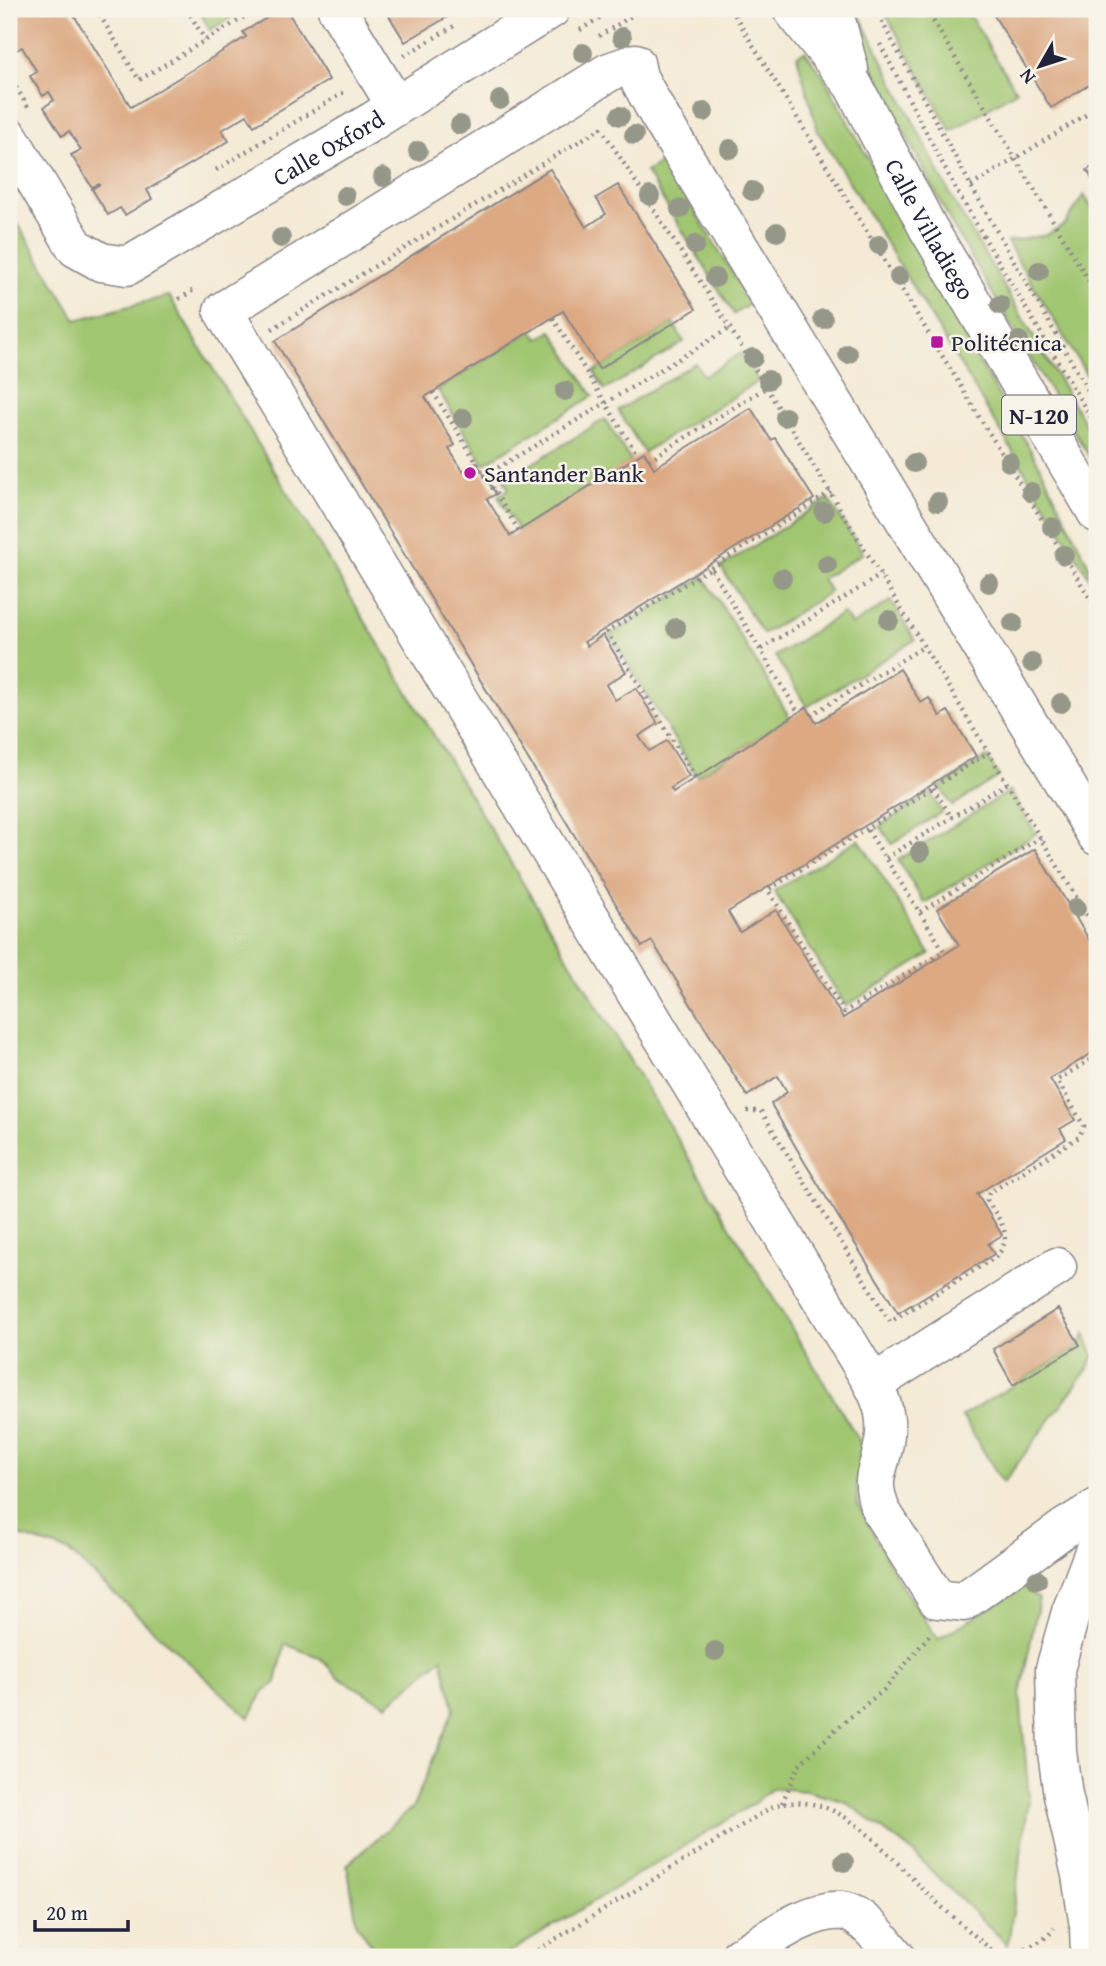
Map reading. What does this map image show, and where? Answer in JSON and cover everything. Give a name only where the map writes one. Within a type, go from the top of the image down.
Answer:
[{"type":"main road","points":[[337,9],[396,106]]},
{"type":"main road","name":"Calle Oxford","points":[[20,124],[76,248],[101,262],[127,266],[396,106],[551,9]]},
{"type":"main road","name":"Calle Villadiego","points":[[792,9],[853,85],[928,228],[1097,513]]},
{"type":"main road","name":"Calle Villadiego","points":[[833,9],[853,85]]},
{"type":"main road","points":[[1097,836],[657,112],[638,77],[635,63],[609,72],[223,311],[882,1400],[886,1424],[884,1445],[874,1479],[876,1497],[881,1511],[937,1599],[963,1602],[1097,1507]]},
{"type":"main road","points":[[873,1384],[1057,1267]]},
{"type":"main road","points":[[1089,1956],[1089,1926],[1081,1875],[1063,1795],[1057,1752],[1055,1670],[1071,1612],[1097,1544]]},
{"type":"main road","points":[[739,1957],[814,1914],[844,1911],[868,1926],[896,1957]]},
{"type":"path","points":[[96,9],[139,80],[246,16],[247,9]]},
{"type":"path","points":[[187,9],[205,40]]},
{"type":"path","points":[[731,9],[1097,610]]},
{"type":"path","points":[[875,9],[971,186],[1097,406]]},
{"type":"path","points":[[926,9],[1097,295]]},
{"type":"path","points":[[213,172],[460,22]]},
{"type":"path","points":[[875,34],[958,192],[1097,428]]},
{"type":"path","points":[[9,75],[20,124]]},
{"type":"path","points":[[971,186],[1097,108]]},
{"type":"path","points":[[262,335],[601,128],[767,387],[1097,931]]},
{"type":"path","points":[[552,318],[638,456]]},
{"type":"path","points":[[486,475],[730,328]]},
{"type":"path","points":[[649,460],[767,387]]},
{"type":"path","points":[[433,392],[519,531]]},
{"type":"path","points":[[695,777],[607,632],[831,492]]},
{"type":"path","points":[[711,568],[798,712]]},
{"type":"path","points":[[761,649],[881,575]]},
{"type":"path","points":[[811,715],[925,646]]},
{"type":"path","points":[[867,829],[944,951],[844,1012],[768,890],[989,752]]},
{"type":"path","points":[[886,859],[1008,783]]},
{"type":"path","points":[[933,788],[951,818]]},
{"type":"path","points":[[920,912],[1041,836]]},
{"type":"path","points":[[890,1322],[996,1258],[1006,1246],[1006,1233],[987,1200],[989,1193],[1079,1137],[1084,1126],[1057,1080],[1097,1055]]},
{"type":"path","points":[[781,1804],[799,1765],[836,1728],[886,1688],[922,1647],[953,1602]]},
{"type":"path","points":[[526,1957],[762,1813],[790,1801],[806,1803],[847,1817],[871,1836],[923,1890],[1000,1957]]},
{"type":"green space","points":[[198,9],[235,9],[235,15],[210,30]]},
{"type":"green space","points":[[883,9],[966,9],[1016,91],[951,131]]},
{"type":"green space","points":[[861,18],[954,202],[1097,444],[1097,470],[951,223],[888,100],[853,22]]},
{"type":"green space","points":[[805,51],[824,77],[956,322],[1041,468],[1095,578],[1091,580],[818,131],[797,56]]},
{"type":"green space","points":[[664,161],[751,303],[734,314],[646,172]]},
{"type":"green space","points":[[1084,195],[1097,216],[1097,392],[1007,242],[1046,235],[1065,224]]},
{"type":"green space","points":[[9,209],[76,320],[169,296],[863,1447],[857,1480],[857,1503],[901,1585],[938,1639],[1024,1587],[1039,1599],[1020,1695],[1029,1799],[1008,1945],[909,1849],[846,1802],[806,1791],[773,1788],[753,1804],[502,1957],[375,1957],[372,1946],[357,1924],[347,1865],[413,1807],[454,1709],[442,1658],[387,1705],[339,1678],[319,1657],[285,1644],[276,1683],[264,1691],[249,1718],[68,1551],[20,1536],[9,1529]]},
{"type":"green space","points":[[673,323],[684,342],[605,390],[594,372]]},
{"type":"green space","points":[[532,330],[538,339],[552,331],[593,396],[484,464],[438,390]]},
{"type":"green space","points":[[741,353],[759,381],[644,452],[618,410],[695,363],[704,376]]},
{"type":"green space","points":[[605,419],[631,461],[519,531],[498,496],[509,489],[504,481]]},
{"type":"green space","points":[[828,499],[863,553],[822,579],[830,592],[763,634],[721,567]]},
{"type":"green space","points":[[704,577],[790,718],[697,776],[610,635]]},
{"type":"green space","points":[[891,601],[915,640],[807,707],[775,656],[843,613],[852,625]]},
{"type":"green space","points":[[987,757],[999,776],[952,806],[940,787]]},
{"type":"green space","points":[[1010,791],[1036,834],[924,903],[898,860]]},
{"type":"green space","points":[[930,793],[942,812],[892,844],[880,826]]},
{"type":"green space","points":[[859,839],[930,954],[846,1006],[774,891]]},
{"type":"green space","points":[[1085,1333],[1094,1356],[1087,1370],[1003,1483],[962,1416],[1080,1345]]},
{"type":"building","points":[[9,9],[70,9],[131,107],[246,37],[243,32],[282,9],[286,9],[329,80],[254,126],[247,115],[222,130],[229,141],[147,190],[152,199],[125,215],[120,208],[108,215],[92,189],[100,184],[92,187],[71,155],[81,150],[69,131],[62,136],[44,107],[54,100],[49,92],[43,96],[30,76],[37,72],[22,47],[15,51],[9,41],[9,27],[12,25]]},
{"type":"building","points":[[385,9],[461,9],[405,42]]},
{"type":"building","points":[[990,9],[1097,9],[1097,80],[1051,108]]},
{"type":"building","points":[[1097,164],[1097,187],[1087,170]]},
{"type":"building","points":[[550,169],[586,227],[606,214],[596,198],[618,185],[696,309],[599,369],[563,311],[425,397],[455,445],[449,449],[463,471],[476,462],[496,494],[487,499],[510,536],[644,452],[654,468],[751,408],[771,440],[775,438],[814,499],[584,642],[587,646],[603,635],[626,672],[606,685],[615,700],[636,688],[658,724],[639,736],[649,751],[667,741],[689,776],[671,788],[673,792],[807,707],[816,723],[900,669],[921,703],[929,698],[940,716],[948,711],[976,756],[728,912],[740,932],[776,910],[843,1018],[959,945],[937,909],[1035,849],[1097,953],[1097,1050],[1050,1079],[1075,1120],[1060,1129],[1066,1139],[977,1194],[1002,1235],[988,1244],[994,1254],[898,1313],[771,1104],[787,1092],[778,1076],[747,1096],[652,941],[642,947],[275,341]]},
{"type":"building","points":[[1058,1309],[1080,1345],[1013,1385],[993,1349]]},
{"type":"place","name":"Politécnica","points":[[937,342]]},
{"type":"place","name":"Santander Bank","points":[[470,473]]}]
